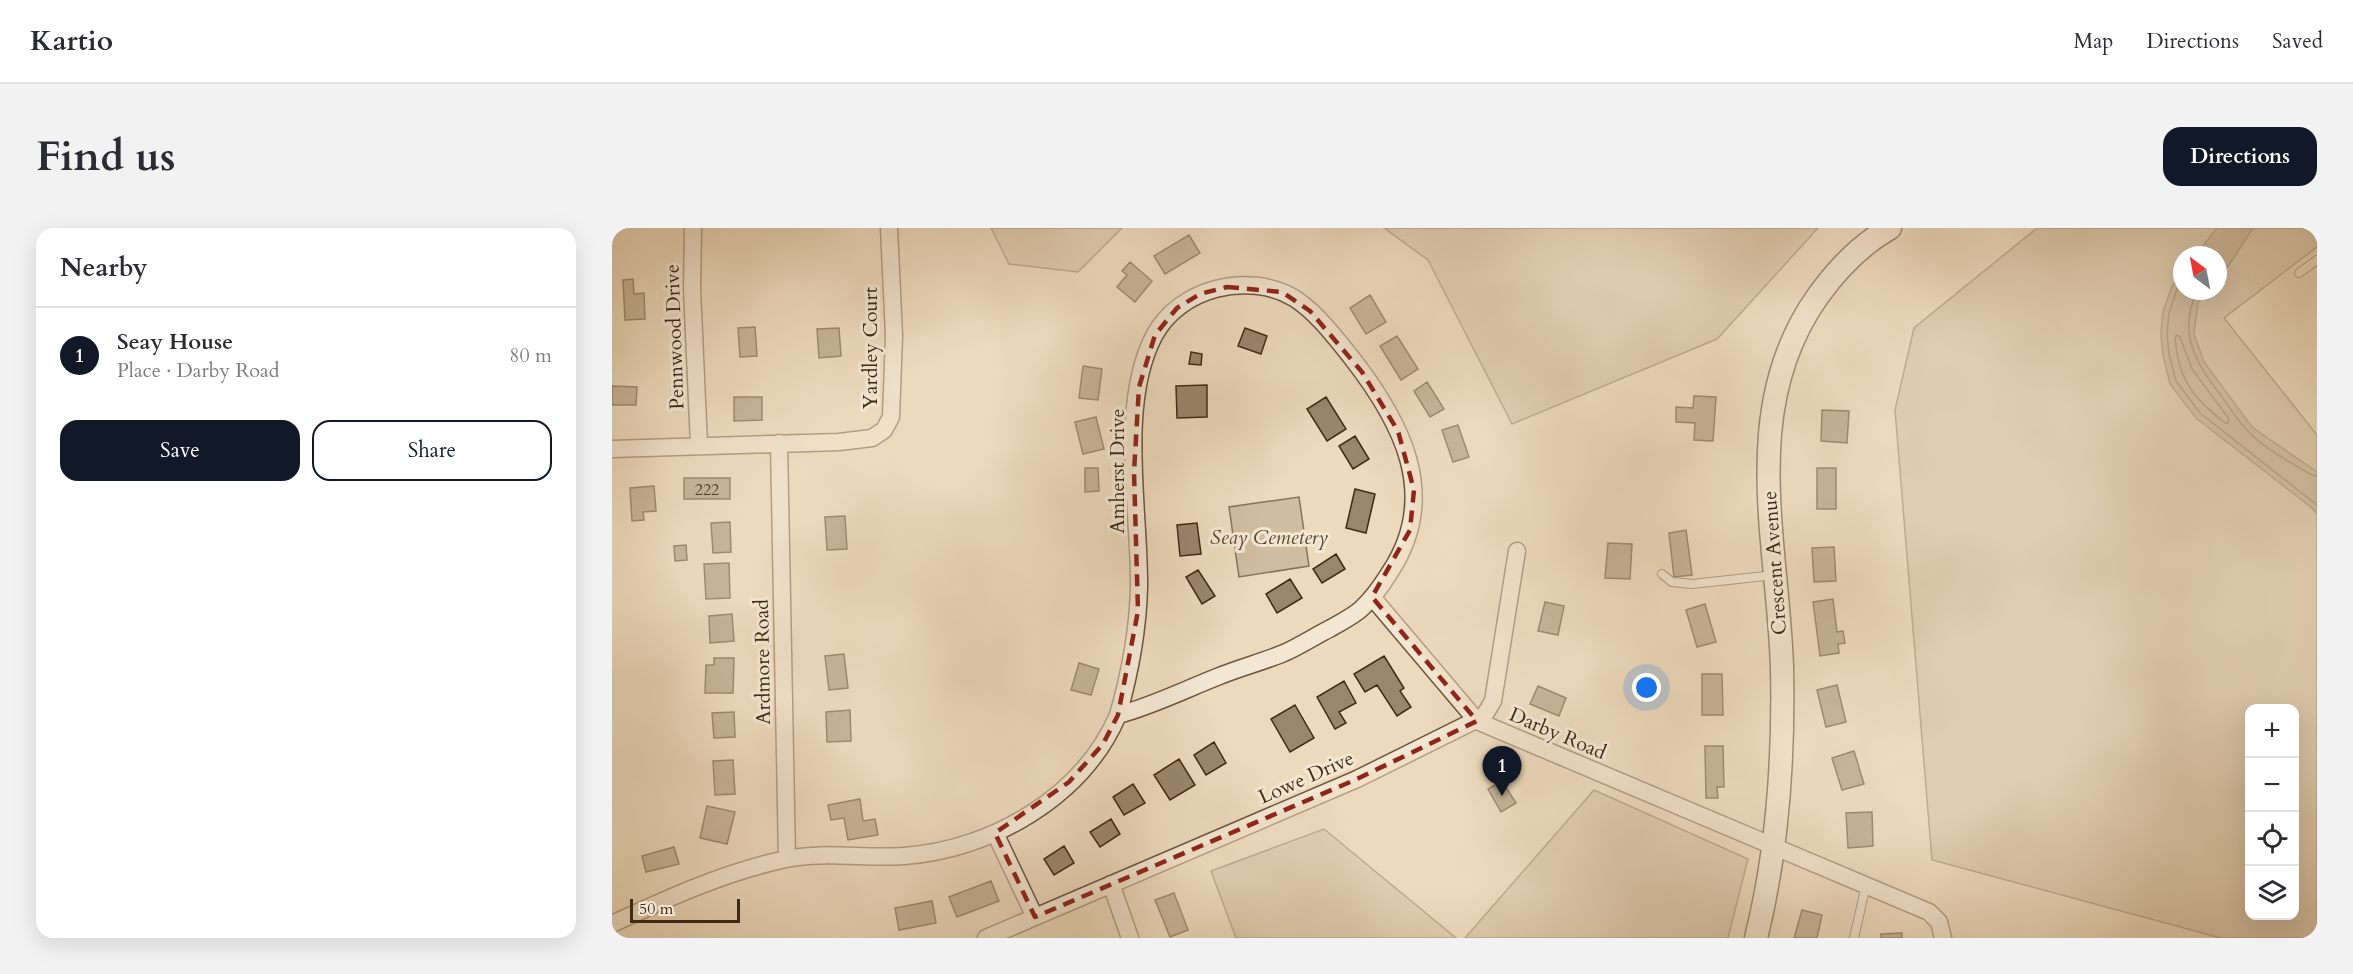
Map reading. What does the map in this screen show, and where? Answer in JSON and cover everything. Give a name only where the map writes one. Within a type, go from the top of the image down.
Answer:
[{"type":"street","name":"Pennwood Drive","points":[[693,228],[692,289],[699,445]]},
{"type":"street","name":"Yardley Court","points":[[779,443],[864,440],[878,435],[889,424],[893,410],[894,336],[890,228]]},
{"type":"street","name":"Crescent Avenue","points":[[1756,938],[1774,846],[1780,782],[1781,664],[1769,514],[1768,460],[1774,403],[1785,362],[1797,332],[1812,305],[1831,279],[1864,245],[1890,228]]},
{"type":"street","name":"Amherst Drive","points":[[787,859],[822,855],[880,857],[925,854],[960,846],[995,833],[1039,808],[1070,782],[1103,744],[1118,715],[1127,684],[1138,611],[1134,429],[1146,355],[1161,326],[1177,308],[1200,294],[1242,285],[1271,289],[1292,297],[1310,311],[1346,351],[1389,412],[1402,440],[1414,490],[1414,510],[1404,549],[1372,597],[1363,608],[1351,616],[1284,652],[1219,675],[1140,709],[1118,715]]},
{"type":"street","points":[[612,449],[779,443]]},
{"type":"street","name":"Ardmore Road","points":[[779,443],[787,859]]},
{"type":"street","name":"Lowe Drive","points":[[986,938],[1357,778],[1484,716],[1493,701],[1517,551]]},
{"type":"street","name":"Darby Road","points":[[1372,597],[1477,721],[1929,912],[1939,922],[1943,938]]},
{"type":"street","points":[[995,833],[1035,917]]},
{"type":"street","points":[[612,924],[669,897],[722,877],[787,859]]},
{"type":"street","points":[[1111,884],[1130,938]]},
{"type":"lane","points":[[2299,273],[2317,260]]},
{"type":"lane","points":[[1662,574],[1672,582],[1692,584],[1774,575]]},
{"type":"lane","points":[[1854,938],[1866,885]]},
{"type":"highlighted area","points":[[1227,287],[1282,292],[1310,311],[1362,372],[1398,431],[1414,490],[1410,530],[1372,597],[1477,721],[1357,779],[1035,917],[995,833],[1069,782],[1103,744],[1118,715],[1138,611],[1134,472],[1139,387],[1155,335],[1177,308],[1200,294]]},
{"type":"green space","points":[[991,228],[1122,228],[1078,272],[1009,264]]},
{"type":"green space","points":[[1384,228],[1818,228],[1717,339],[1512,424],[1428,260]]},
{"type":"green space","points":[[2037,228],[2317,228],[2317,247],[2224,318],[2317,435],[2317,938],[2221,938],[1932,860],[1895,410],[1914,328]]},
{"type":"green space","name":"Seay Cemetery","points":[[1299,497],[1309,566],[1239,577],[1229,507]]},
{"type":"green space","points":[[1594,790],[1748,859],[1728,938],[1465,938]]},
{"type":"green space","points":[[1324,829],[1456,938],[1236,938],[1211,871]]},
{"type":"water","points":[[2217,228],[2253,228],[2227,267],[2227,246],[2203,246]]},
{"type":"water","points":[[2172,286],[2173,300],[2200,300],[2194,334],[2204,362],[2252,427],[2317,472],[2317,514],[2196,418],[2170,384],[2161,334],[2163,312]]},
{"type":"building","points":[[1189,235],[1200,253],[1165,274],[1154,256]]},
{"type":"building","points":[[1130,262],[1152,281],[1135,302],[1117,287],[1127,275],[1122,271]]},
{"type":"building","points":[[633,279],[634,294],[644,293],[645,319],[625,320],[623,280]]},
{"type":"building","points":[[1370,295],[1386,322],[1366,334],[1350,308]]},
{"type":"building","points":[[755,327],[757,356],[740,357],[738,328]]},
{"type":"building","points":[[839,328],[841,356],[819,358],[817,329]]},
{"type":"building","points":[[1245,328],[1267,336],[1261,354],[1238,346]]},
{"type":"building","points":[[1397,336],[1418,369],[1401,380],[1380,346]]},
{"type":"building","points":[[1191,352],[1202,354],[1201,365],[1189,364]]},
{"type":"building","points":[[1083,366],[1102,369],[1098,400],[1079,398]]},
{"type":"building","points":[[1427,382],[1444,409],[1430,417],[1414,391]]},
{"type":"building","points":[[1207,385],[1207,417],[1177,418],[1176,386]]},
{"type":"building","points":[[612,386],[637,387],[636,405],[612,405]]},
{"type":"building","points":[[1694,396],[1716,397],[1713,441],[1694,440],[1695,423],[1676,422],[1676,407],[1693,408]]},
{"type":"building","points":[[734,397],[762,397],[762,420],[734,421]]},
{"type":"building","points":[[1326,397],[1346,429],[1327,441],[1307,409]]},
{"type":"building","points":[[1822,410],[1849,411],[1847,443],[1821,441]]},
{"type":"building","points":[[1096,417],[1104,449],[1083,454],[1075,422]]},
{"type":"building","points":[[1458,425],[1469,457],[1453,462],[1442,430]]},
{"type":"building","points":[[1355,436],[1369,459],[1353,469],[1339,446]]},
{"type":"building","points":[[1085,468],[1098,468],[1099,491],[1085,492]]},
{"type":"building","points":[[1817,468],[1836,468],[1836,509],[1817,509]]},
{"type":"building","points":[[684,478],[730,478],[730,499],[684,499]]},
{"type":"building","points":[[654,486],[656,511],[643,512],[644,520],[632,521],[630,488]]},
{"type":"building","points":[[1355,489],[1375,494],[1366,533],[1346,528]]},
{"type":"building","points":[[845,516],[847,549],[827,550],[825,517]]},
{"type":"building","points":[[730,522],[731,552],[713,553],[711,523]]},
{"type":"building","points":[[1197,523],[1201,554],[1180,556],[1177,525]]},
{"type":"building","points":[[1686,530],[1692,575],[1674,577],[1669,533]]},
{"type":"building","points":[[1608,543],[1632,544],[1630,579],[1605,578]]},
{"type":"building","points":[[686,545],[687,560],[675,561],[674,546]]},
{"type":"building","points":[[1834,547],[1836,581],[1814,582],[1812,548]]},
{"type":"building","points":[[1336,554],[1345,569],[1322,583],[1313,569]]},
{"type":"building","points":[[729,563],[730,598],[706,599],[704,564]]},
{"type":"building","points":[[1198,570],[1215,596],[1202,604],[1186,577]]},
{"type":"building","points":[[1290,579],[1302,598],[1277,613],[1266,594]]},
{"type":"building","points":[[1833,599],[1837,632],[1843,631],[1845,643],[1838,644],[1839,653],[1820,656],[1813,602]]},
{"type":"building","points":[[1545,602],[1564,606],[1558,635],[1538,631]]},
{"type":"building","points":[[1705,604],[1716,642],[1697,647],[1686,610]]},
{"type":"building","points":[[732,614],[734,641],[710,643],[709,616]]},
{"type":"building","points":[[844,654],[848,688],[829,690],[825,656]]},
{"type":"building","points":[[1384,656],[1404,688],[1400,691],[1411,707],[1397,716],[1377,685],[1365,692],[1354,674]]},
{"type":"building","points":[[714,658],[734,658],[733,693],[705,693],[706,665],[714,665]]},
{"type":"building","points":[[1079,663],[1099,669],[1091,695],[1071,690]]},
{"type":"building","points":[[1702,674],[1722,674],[1723,715],[1702,715]]},
{"type":"building","points":[[1344,681],[1356,703],[1339,712],[1346,723],[1335,729],[1317,697]]},
{"type":"building","points":[[1837,685],[1846,722],[1826,727],[1817,690]]},
{"type":"building","points":[[1538,686],[1566,698],[1559,716],[1530,704]]},
{"type":"building","points":[[1295,705],[1314,738],[1290,752],[1271,719]]},
{"type":"building","points":[[850,710],[851,741],[827,742],[826,712]]},
{"type":"building","points":[[734,712],[735,737],[714,738],[712,713]]},
{"type":"building","points":[[1214,742],[1226,763],[1206,775],[1194,755]]},
{"type":"building","points":[[1705,746],[1723,746],[1724,787],[1717,787],[1718,798],[1706,798]]},
{"type":"building","points":[[1854,751],[1864,784],[1842,790],[1832,758]]},
{"type":"building","points":[[1179,759],[1195,785],[1170,800],[1154,775]]},
{"type":"building","points":[[733,760],[735,794],[715,795],[713,761]]},
{"type":"building","points":[[1502,781],[1516,803],[1501,812],[1488,789]]},
{"type":"building","points":[[1133,784],[1145,803],[1124,815],[1113,797]]},
{"type":"building","points":[[860,799],[863,821],[875,819],[878,835],[848,840],[844,818],[831,820],[828,805]]},
{"type":"building","points":[[707,806],[735,812],[727,844],[700,838]]},
{"type":"building","points":[[1872,812],[1873,846],[1848,848],[1846,813]]},
{"type":"building","points":[[1111,819],[1120,834],[1100,847],[1090,832]]},
{"type":"building","points":[[1064,846],[1074,863],[1054,875],[1044,859]]},
{"type":"building","points":[[674,847],[679,864],[646,872],[642,856]]},
{"type":"building","points":[[991,881],[999,901],[957,917],[949,897]]},
{"type":"building","points":[[1174,893],[1188,930],[1170,937],[1155,900]]},
{"type":"building","points":[[932,901],[936,923],[899,930],[895,908]]},
{"type":"building","points":[[1802,910],[1822,915],[1817,938],[1794,938]]},
{"type":"building","points":[[1902,933],[1902,938],[1881,938],[1881,934]]},
{"type":"place","name":"Seay House","points":[[1502,796]]}]
